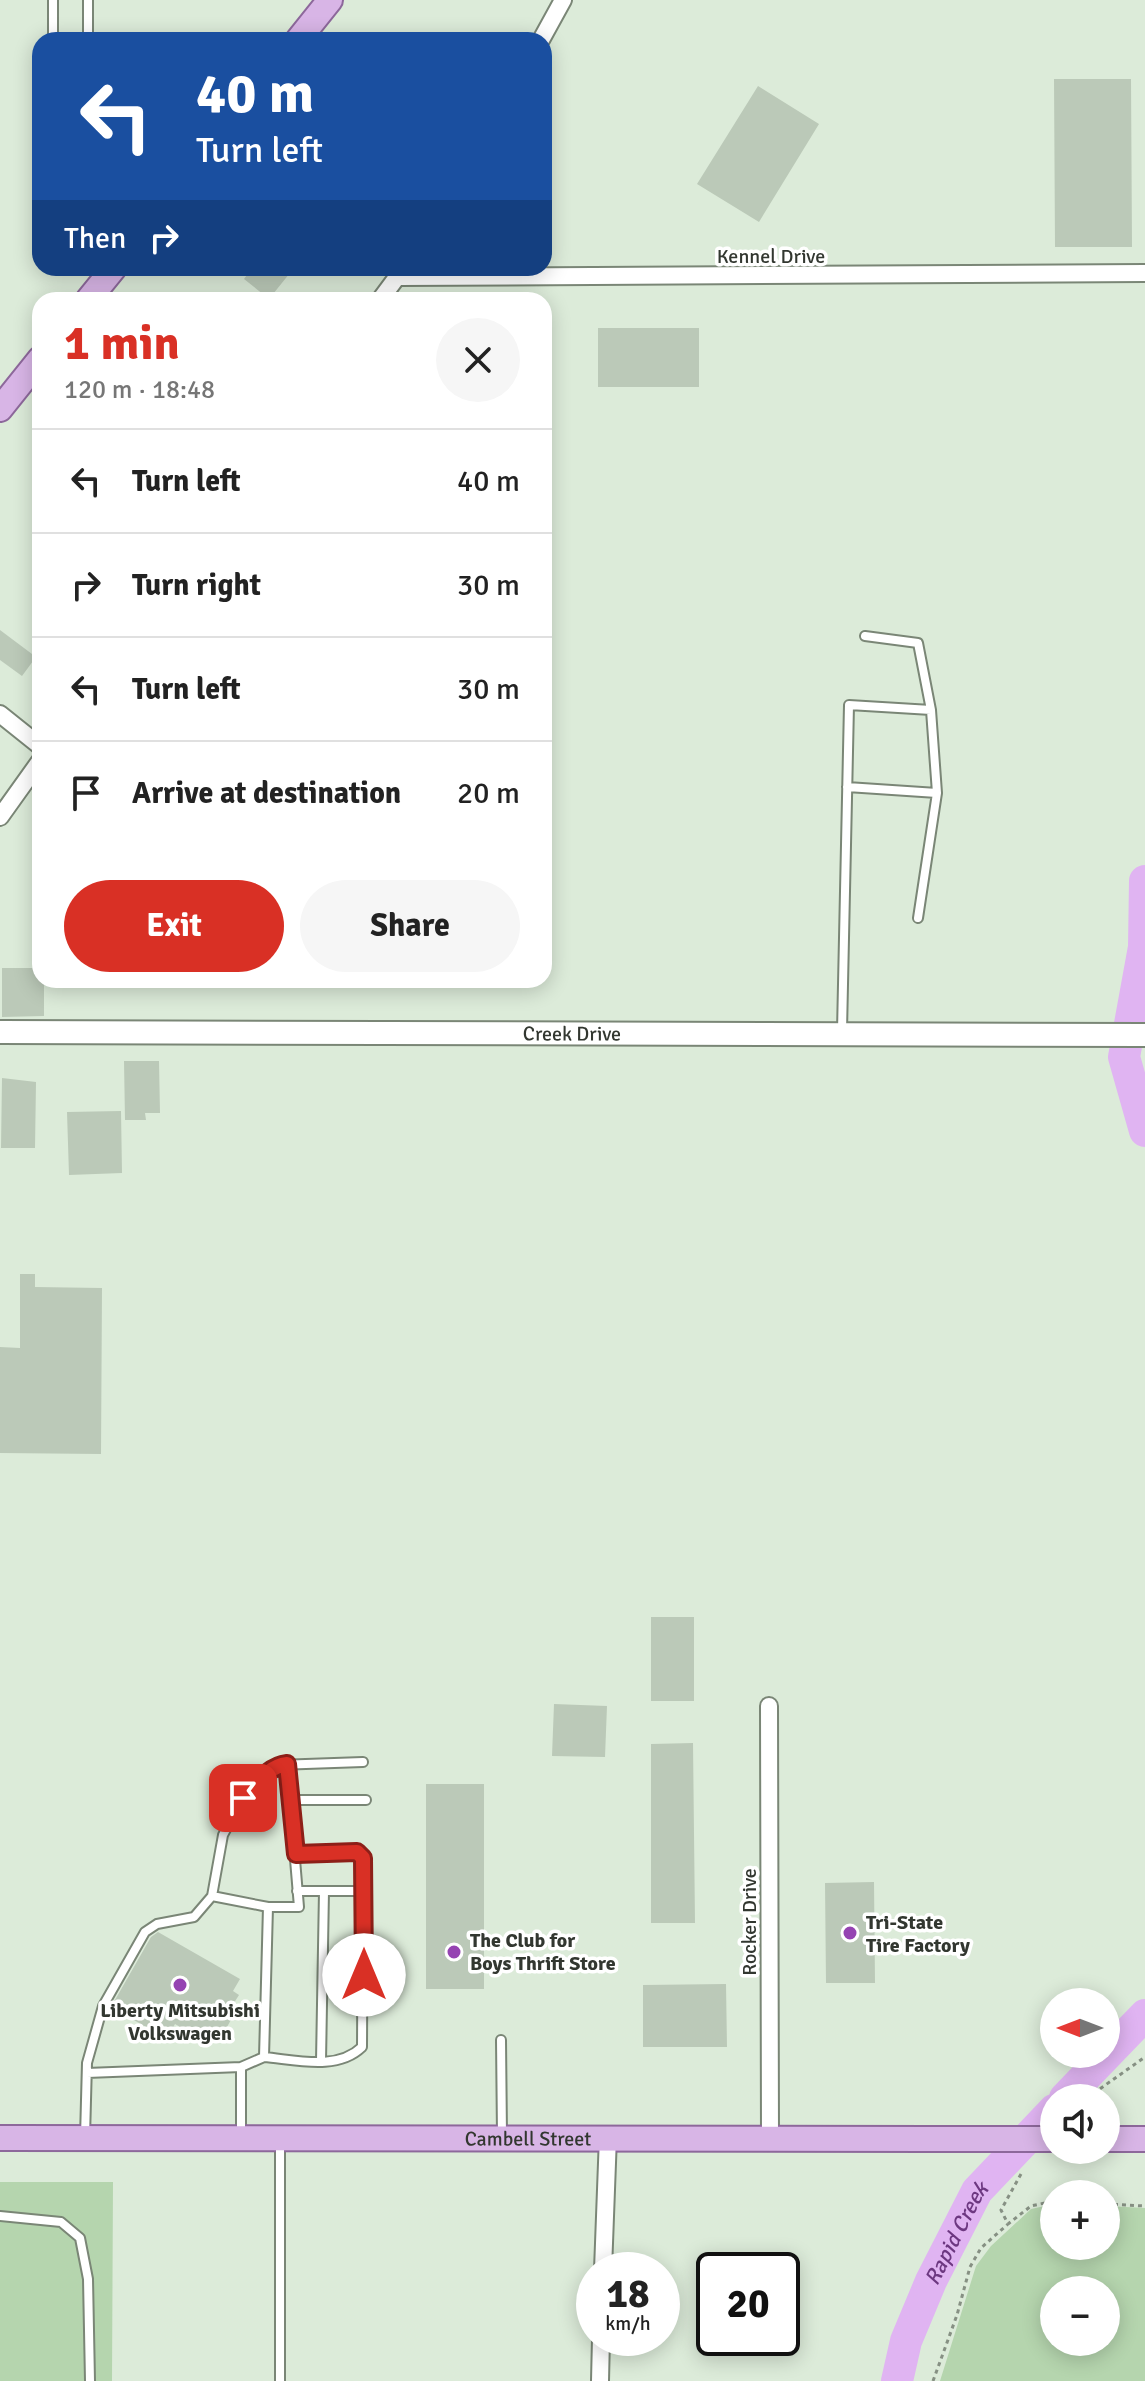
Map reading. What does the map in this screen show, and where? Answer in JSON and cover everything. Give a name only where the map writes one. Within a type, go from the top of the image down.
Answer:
[{"type":"main road","points":[[304,32],[330,0]]},
{"type":"main road","points":[[94,292],[108,276]]},
{"type":"main road","points":[[0,409],[32,369]]},
{"type":"main road","name":"Cambell Street","points":[[0,2138],[608,2136],[1040,2139]]},
{"type":"main road","points":[[1120,2139],[1145,2139]]},
{"type":"street","points":[[545,32],[563,0]]},
{"type":"street","name":"Kennel Drive","points":[[552,272],[1145,273]]},
{"type":"street","points":[[0,714],[32,740]]},
{"type":"street","points":[[0,817],[32,772]]},
{"type":"street","name":"Creek Drive","points":[[0,1032],[1145,1035]]},
{"type":"street","name":"Rocker Drive","points":[[769,1706],[770,2137]]},
{"type":"street","points":[[604,2252],[608,2136]]},
{"type":"street","points":[[600,2381],[601,2356]]},
{"type":"lane","points":[[53,0],[53,32]]},
{"type":"lane","points":[[88,0],[88,32]]},
{"type":"lane","points":[[865,636],[918,643],[931,710],[937,793],[918,918]]},
{"type":"lane","points":[[842,1032],[849,705],[931,710]]},
{"type":"lane","points":[[847,787],[937,793]]},
{"type":"lane","points":[[85,2137],[87,2073],[103,2006],[145,1932],[157,1924],[194,1917],[212,1896],[223,1835],[243,1798],[271,1770],[287,1764],[363,1762]]},
{"type":"lane","points":[[212,1896],[268,1907],[299,1907],[287,1764]]},
{"type":"lane","points":[[291,1800],[366,1800]]},
{"type":"lane","points":[[87,2073],[241,2067],[264,2057],[335,2062],[351,2057],[362,2047],[363,1858],[357,1852],[296,1854]]},
{"type":"lane","points":[[297,1891],[363,1891]]},
{"type":"lane","points":[[321,2061],[324,1891]]},
{"type":"lane","points":[[264,2057],[268,1907]]},
{"type":"lane","points":[[501,2040],[502,2136]]},
{"type":"lane","points":[[241,2067],[241,2137]]},
{"type":"lane","points":[[280,2137],[280,2381]]},
{"type":"lane","points":[[0,2216],[61,2222],[80,2238],[88,2279],[90,2381]]},
{"type":"path","points":[[1107,2084],[1145,2057]]},
{"type":"path","points":[[1008,2224],[1001,2210],[1021,2174]]},
{"type":"path","points":[[933,2381],[957,2315],[970,2267],[981,2248],[1031,2206],[1040,2204]]},
{"type":"path","points":[[1120,2205],[1145,2206]]},
{"type":"green space","points":[[0,2182],[113,2182],[112,2381],[0,2381]]},
{"type":"green space","points":[[1040,2207],[1040,2260],[1120,2260],[1120,2207],[1145,2208],[1145,2381],[940,2381],[976,2266],[991,2246],[1031,2209]]},
{"type":"building","points":[[1054,79],[1131,79],[1132,247],[1055,247]]},
{"type":"building","points":[[758,86],[819,124],[759,222],[697,184]]},
{"type":"building","points":[[246,276],[288,276],[275,292],[260,292],[244,279]]},
{"type":"building","points":[[598,328],[699,328],[699,387],[598,387]]},
{"type":"building","points":[[0,630],[32,654],[32,662],[22,676],[0,660]]},
{"type":"building","points":[[2,968],[32,968],[32,988],[44,988],[44,1016],[2,1017]]},
{"type":"building","points":[[124,1061],[159,1061],[160,1113],[145,1113],[146,1120],[125,1120]]},
{"type":"building","points":[[2,1078],[36,1082],[35,1148],[1,1148]]},
{"type":"building","points":[[121,1111],[122,1173],[69,1175],[67,1112]]},
{"type":"building","points":[[20,1274],[35,1274],[35,1287],[102,1288],[101,1454],[0,1453],[0,1347],[20,1348]]},
{"type":"building","points":[[651,1617],[694,1617],[694,1701],[651,1701]]},
{"type":"building","points":[[554,1704],[607,1706],[605,1757],[552,1756]]},
{"type":"building","points":[[693,1743],[695,1923],[651,1923],[651,1744]]},
{"type":"building","points":[[426,1784],[484,1784],[484,1989],[426,1989]]},
{"type":"building","name":"Tri-State Tire Factory","points":[[874,1882],[875,1983],[826,1983],[825,1883]]},
{"type":"building","name":"Liberty Mitsubishi Volkswagen","points":[[158,1932],[240,1979],[233,1991],[239,1995],[232,2006],[237,2009],[222,2036],[217,2033],[210,2044],[175,2024],[167,2039],[111,2007],[151,1937]]},
{"type":"building","points":[[726,1984],[727,2047],[643,2047],[643,1985]]},
{"type":"waterway","name":"Rapid Creek","points":[[1145,881],[1144,947],[1124,1057],[1145,1131]]},
{"type":"waterway","name":"Rapid Creek","points":[[1078,2084],[1145,2015]]},
{"type":"waterway","name":"Rapid Creek","points":[[897,2381],[906,2341],[931,2281],[977,2191],[1040,2125]]},
{"type":"place","name":"Tri-State Tire Factory","points":[[850,1933]]},
{"type":"place","name":"The Club for Boys Thrift Store","points":[[454,1952]]},
{"type":"place","name":"Liberty Mitsubishi Volkswagen","points":[[180,1985]]},
{"type":"route","points":[[243,1798],[264,1775],[277,1765],[287,1764],[296,1854],[357,1852],[363,1858],[364,1975]]}]
